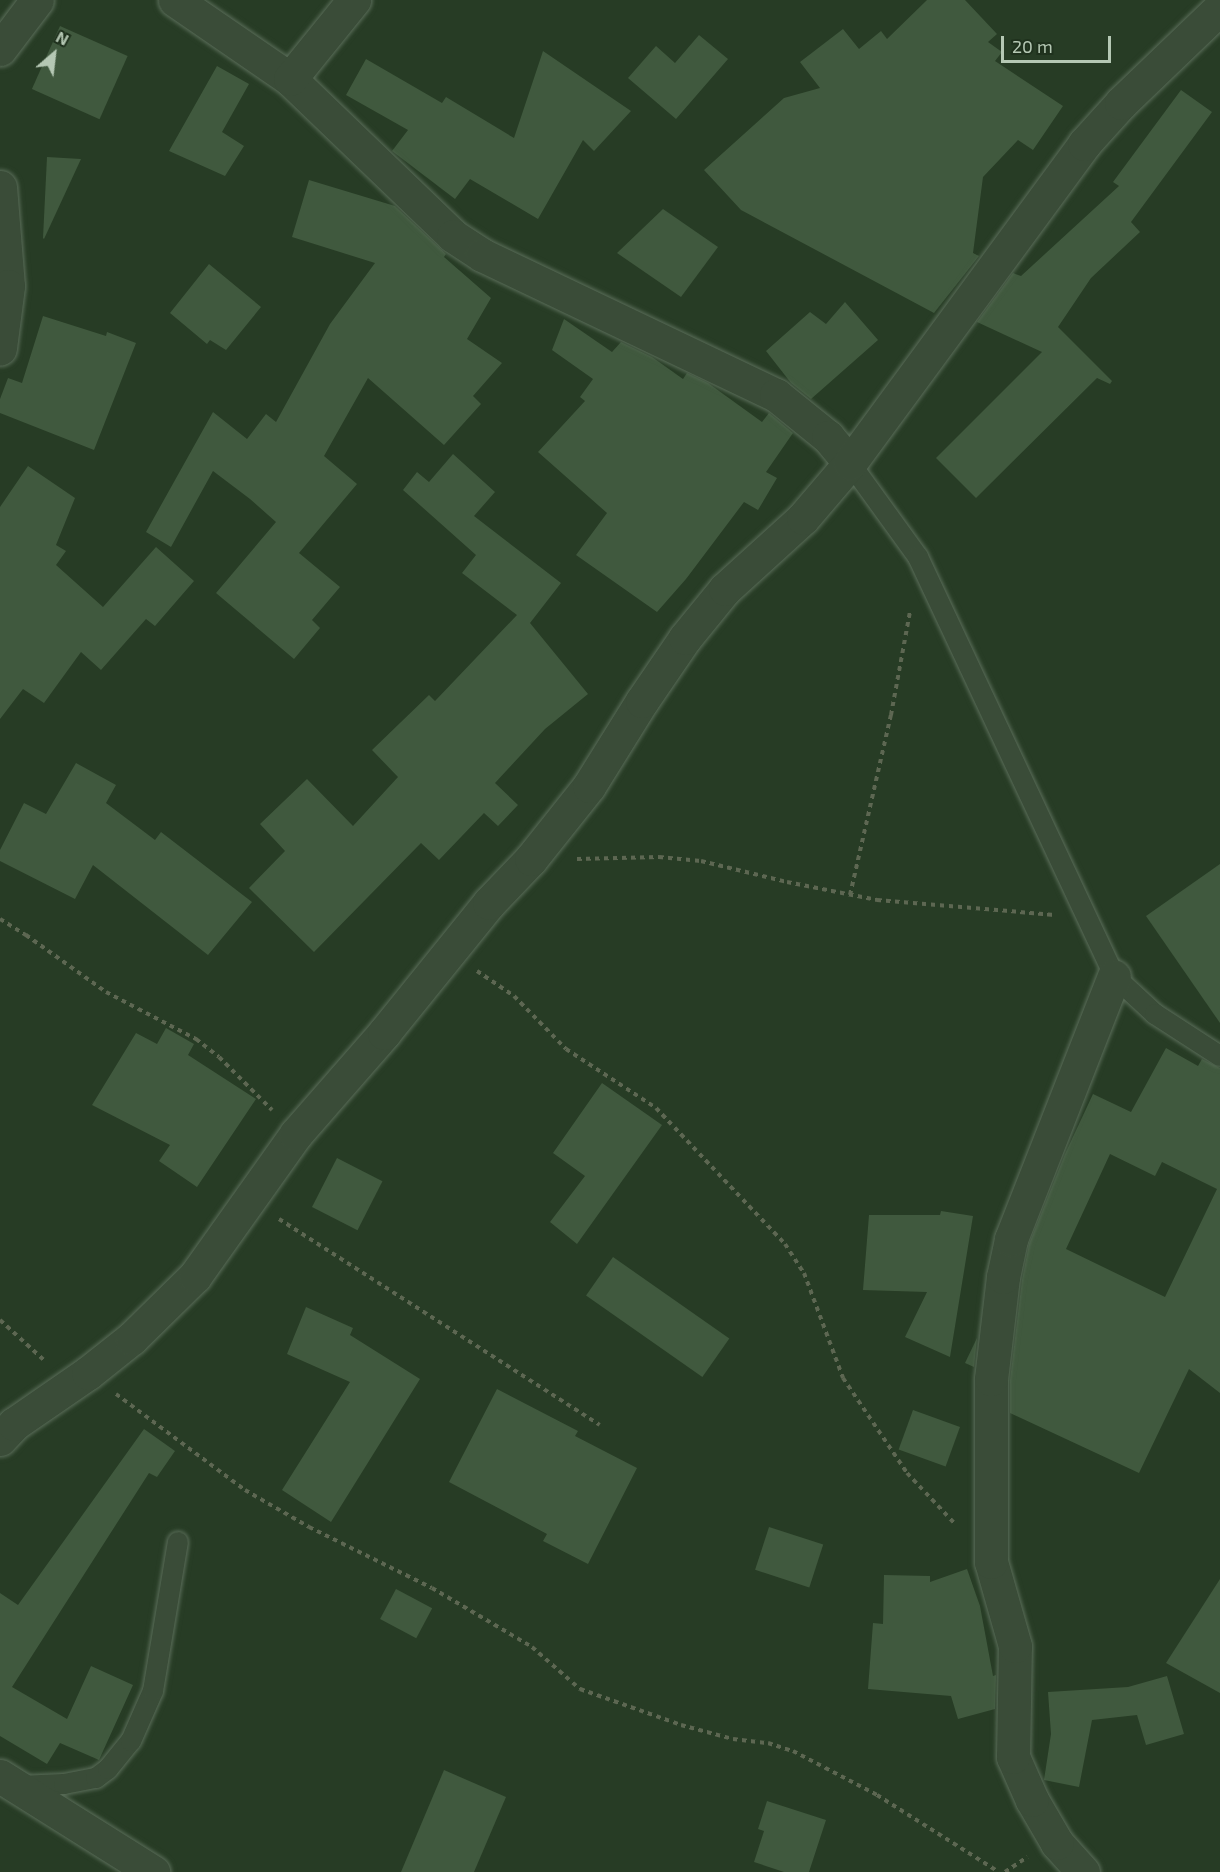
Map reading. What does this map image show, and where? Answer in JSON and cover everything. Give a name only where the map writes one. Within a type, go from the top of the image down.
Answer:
[{"type":"street","points":[[0,49],[37,0]]},
{"type":"street","points":[[175,0],[290,79],[453,236],[482,255],[776,395],[828,437],[850,463]]},
{"type":"street","points":[[290,79],[348,2]]},
{"type":"street","points":[[0,1439],[14,1424],[79,1379],[132,1338],[195,1276],[296,1134],[384,1033],[489,903],[531,860],[590,786],[642,701],[685,638],[725,589],[803,518],[850,463],[1084,144],[1121,102],[1220,8]]},
{"type":"street","points":[[0,187],[8,286],[0,348]]},
{"type":"street","points":[[1083,1872],[1057,1843],[1032,1800],[1013,1757],[1015,1646],[991,1562],[991,1379],[1008,1249],[1114,976]]},
{"type":"street","points":[[9,1781],[153,1872]]},
{"type":"lane","points":[[850,463],[918,557],[1114,976],[1155,1014],[1220,1056]]},
{"type":"lane","points":[[9,1781],[64,1784],[96,1778],[108,1769],[131,1741],[153,1691],[161,1655],[178,1542]]},
{"type":"path","points":[[850,895],[906,647],[918,557]]},
{"type":"path","points":[[531,860],[659,857],[701,861],[877,900],[1087,917]]},
{"type":"path","points":[[0,919],[106,992],[196,1039],[219,1057],[296,1134]]},
{"type":"path","points":[[448,953],[513,996],[566,1049],[656,1108],[717,1176],[786,1244],[804,1273],[843,1378],[907,1473],[991,1562]]},
{"type":"path","points":[[248,1199],[600,1425]]},
{"type":"path","points":[[0,1320],[79,1379],[244,1490],[309,1527],[432,1588],[532,1647],[580,1689],[681,1725],[733,1739],[768,1743],[793,1751],[877,1795],[999,1872]]},
{"type":"building","points":[[927,0],[965,0],[997,34],[988,42],[1002,52],[995,61],[1063,106],[1033,150],[1018,140],[983,177],[973,253],[979,256],[934,313],[741,210],[704,170],[784,98],[820,88],[800,62],[843,29],[859,49],[881,31],[887,39]]},
{"type":"building","points":[[60,26],[128,56],[100,119],[32,89]]},
{"type":"building","points":[[699,35],[728,59],[676,119],[628,78],[656,46],[675,63]]},
{"type":"building","points":[[543,51],[631,111],[594,151],[583,140],[538,219],[470,179],[455,199],[392,151],[408,130],[346,95],[366,59],[442,103],[446,97],[514,138]]},
{"type":"building","points":[[217,66],[249,84],[222,132],[244,146],[225,176],[169,151]]},
{"type":"building","points":[[1181,90],[1212,112],[1131,222],[1140,232],[1091,278],[1058,327],[1112,381],[1110,384],[1097,378],[976,498],[936,458],[1042,352],[977,322],[1013,273],[1021,276],[1119,186],[1113,182]]},
{"type":"building","points":[[47,157],[81,159],[44,239],[43,238]]},
{"type":"building","points":[[309,180],[395,206],[446,254],[444,257],[491,298],[467,339],[502,363],[473,396],[481,404],[444,445],[368,378],[324,456],[357,484],[299,553],[340,587],[312,620],[320,628],[294,659],[216,593],[276,522],[250,499],[213,471],[171,547],[146,532],[213,412],[247,439],[266,414],[276,422],[330,324],[375,263],[292,237]]},
{"type":"building","points":[[663,209],[718,247],[681,297],[617,253]]},
{"type":"building","points":[[209,264],[261,307],[226,350],[210,340],[207,344],[170,313]]},
{"type":"building","points":[[845,302],[878,340],[811,399],[791,383],[766,351],[810,312],[826,324]]},
{"type":"building","points":[[43,316],[106,336],[107,332],[136,343],[94,450],[0,413],[0,399],[8,378],[22,383]]},
{"type":"building","points":[[564,319],[612,352],[621,342],[652,357],[683,379],[687,373],[708,383],[762,422],[769,413],[793,433],[766,472],[777,478],[758,510],[744,502],[686,579],[657,612],[576,555],[607,513],[538,452],[585,401],[580,397],[593,379],[552,350]]},
{"type":"building","points":[[453,454],[495,492],[474,516],[561,583],[530,623],[588,694],[545,729],[495,783],[518,805],[498,826],[484,813],[439,860],[421,843],[314,952],[249,888],[285,851],[260,824],[307,779],[353,826],[398,777],[372,750],[429,695],[435,701],[517,615],[462,573],[476,555],[403,490],[417,472],[429,482]]},
{"type":"building","points":[[28,466],[75,498],[56,545],[66,551],[56,565],[103,607],[156,547],[194,581],[155,626],[146,619],[101,670],[81,652],[44,703],[23,689],[0,719],[0,507]]},
{"type":"building","points":[[76,763],[116,785],[106,803],[155,840],[161,832],[252,902],[208,955],[93,865],[75,899],[0,861],[0,850],[24,803],[46,814]]},
{"type":"building","points":[[1220,864],[1220,1023],[1146,916]]},
{"type":"building","points":[[166,1028],[194,1044],[188,1055],[256,1099],[197,1187],[159,1161],[170,1145],[92,1105],[136,1033],[157,1044]]},
{"type":"building","points":[[1166,1048],[1198,1066],[1202,1059],[1220,1068],[1220,1393],[1189,1369],[1139,1473],[1010,1413],[1010,1380],[1022,1280],[1029,1244],[1065,1154],[1093,1094],[1131,1112]],"holes":[[[1110,1154],[1155,1176],[1162,1162],[1217,1189],[1165,1297],[1066,1249]]]},
{"type":"building","points":[[602,1083],[662,1125],[577,1244],[550,1222],[585,1176],[553,1153]]},
{"type":"building","points":[[337,1158],[382,1181],[357,1230],[312,1207]]},
{"type":"building","points":[[941,1211],[973,1216],[950,1357],[905,1337],[927,1292],[863,1290],[869,1215],[940,1215]]},
{"type":"building","points":[[613,1257],[729,1338],[702,1377],[586,1296]]},
{"type":"building","points":[[306,1307],[353,1328],[350,1335],[420,1379],[331,1522],[282,1490],[350,1382],[287,1354]]},
{"type":"building","points":[[977,1338],[974,1367],[965,1363]]},
{"type":"building","points":[[497,1389],[578,1431],[575,1436],[637,1468],[588,1564],[543,1541],[547,1534],[449,1482]]},
{"type":"building","points":[[913,1410],[960,1427],[946,1467],[899,1449]]},
{"type":"building","points":[[144,1429],[175,1451],[157,1477],[149,1473],[12,1687],[67,1719],[91,1666],[133,1685],[99,1760],[60,1743],[47,1764],[0,1736],[0,1593],[18,1605]]},
{"type":"building","points":[[769,1527],[823,1545],[809,1587],[755,1570]]},
{"type":"building","points":[[967,1569],[980,1606],[993,1676],[996,1675],[995,1709],[958,1719],[951,1696],[868,1689],[873,1623],[883,1624],[884,1575],[930,1576],[930,1582]]},
{"type":"building","points":[[1220,1579],[1220,1693],[1166,1663]]},
{"type":"building","points":[[396,1589],[432,1608],[416,1638],[380,1619]]},
{"type":"building","points":[[1167,1676],[1184,1734],[1146,1745],[1137,1715],[1092,1720],[1079,1787],[1044,1780],[1051,1734],[1048,1692],[1128,1687]]},
{"type":"building","points":[[444,1770],[506,1797],[474,1872],[401,1872]]},
{"type":"building","points":[[767,1801],[826,1820],[809,1872],[784,1872],[754,1862],[764,1831],[758,1829]]}]
